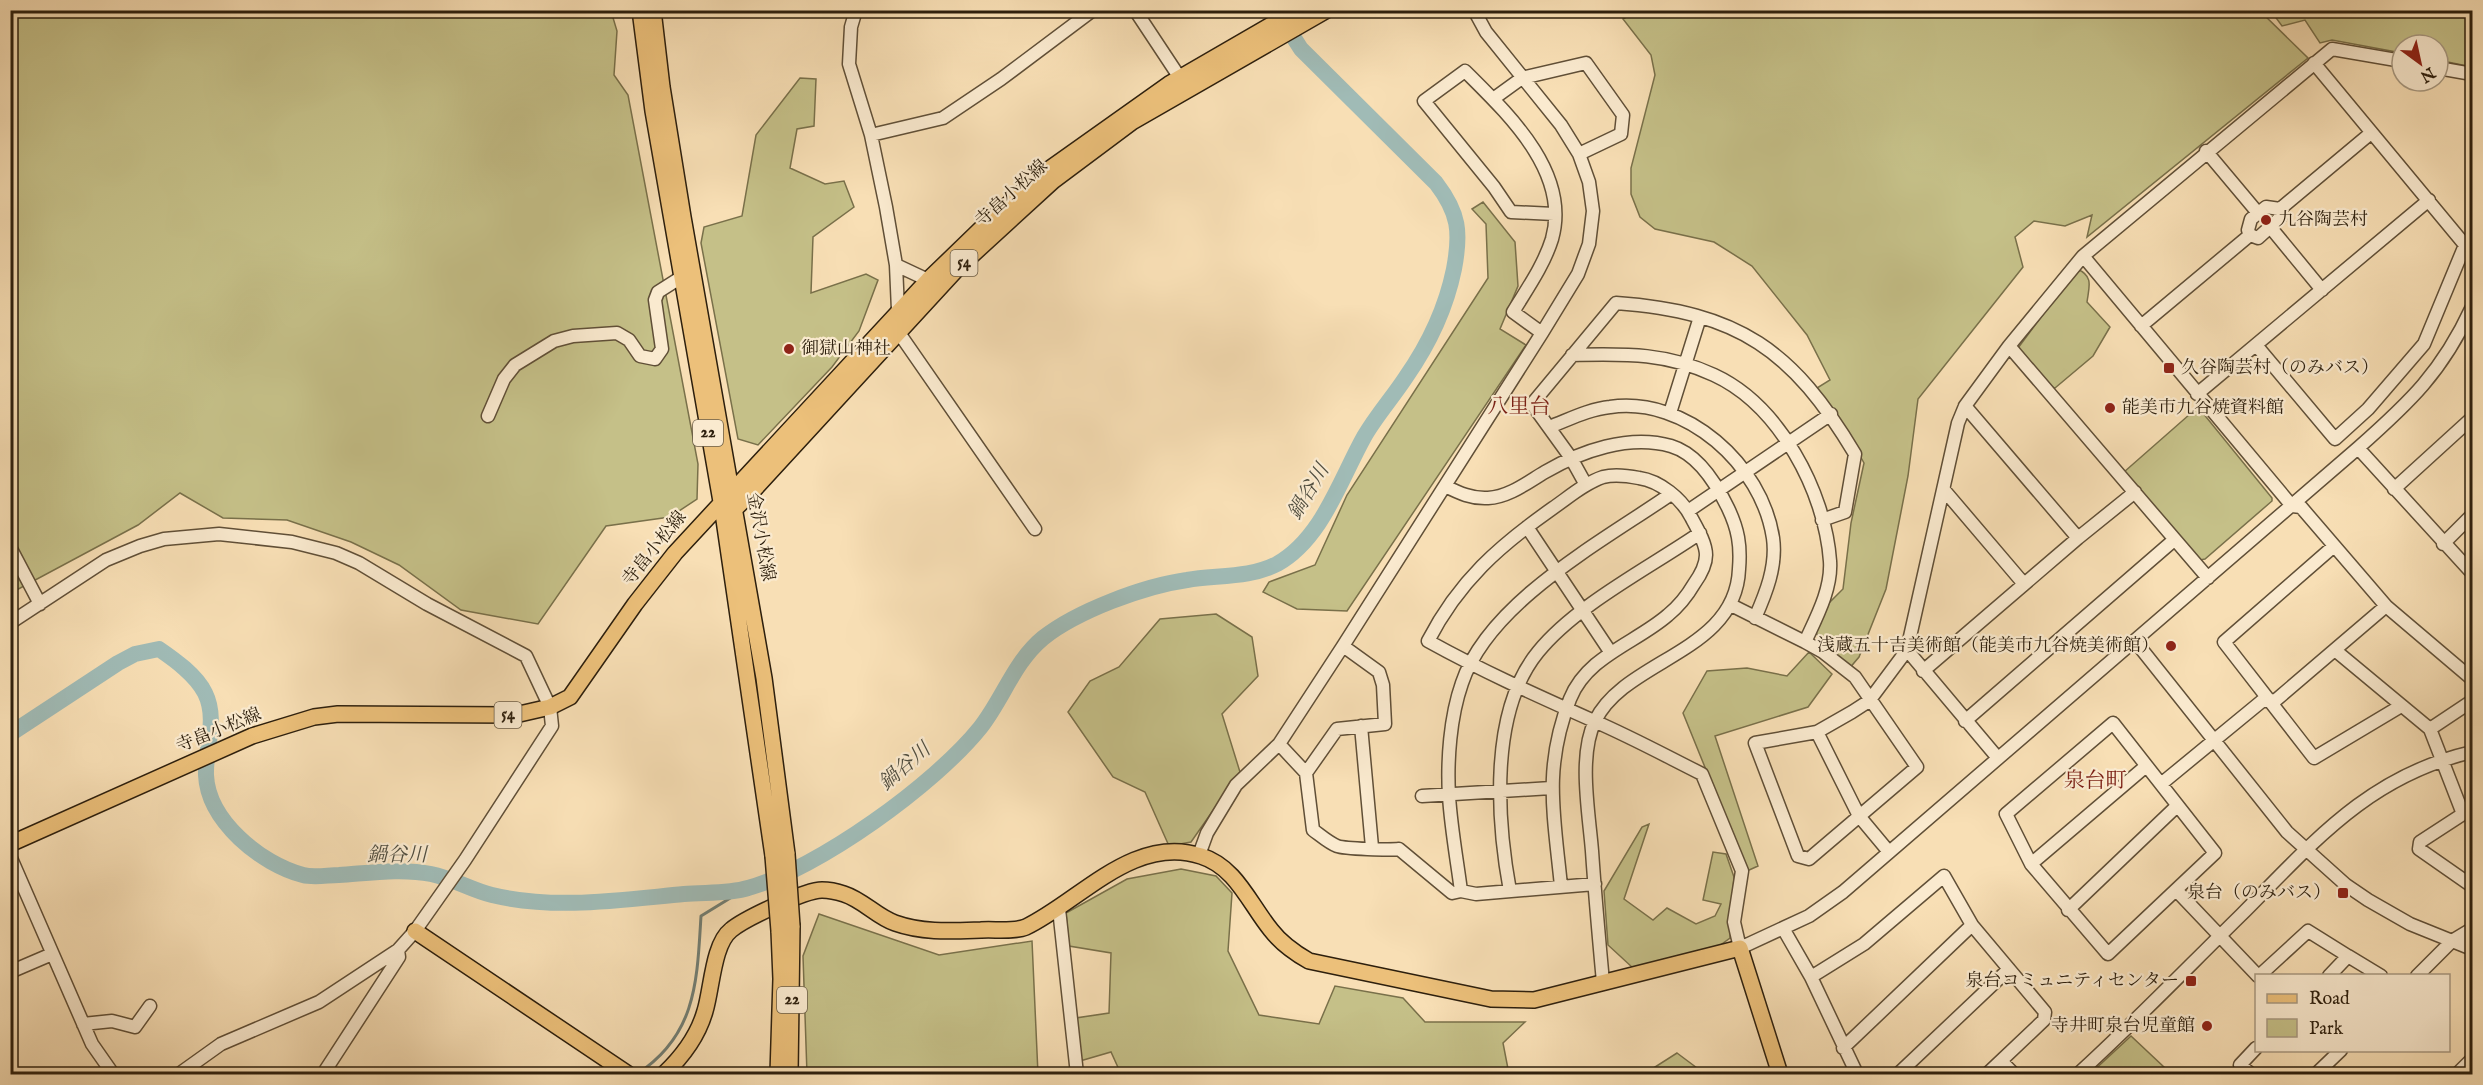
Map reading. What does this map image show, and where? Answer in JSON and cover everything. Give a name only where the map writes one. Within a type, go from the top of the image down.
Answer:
[{"type":"main road","name":"金沢小松線","points":[[640,10],[653,111],[680,278],[726,508],[765,678],[785,928],[790,1074]]},
{"type":"main road","name":"金沢小松線","points":[[653,10],[663,99],[732,491],[726,508]]},
{"type":"main road","name":"寺畠小松線","points":[[1256,42],[1297,10]]},
{"type":"main road","name":"寺畠小松線","points":[[732,491],[928,280],[1045,172],[1184,83],[1256,42],[1325,12]]},
{"type":"main road","name":"寺畠小松線","points":[[10,844],[252,736],[314,717],[338,714],[515,716],[550,707],[570,698],[635,604],[705,520],[726,508],[899,333],[958,268],[1053,181],[1184,83]]},
{"type":"main road","points":[[664,1074],[690,1046],[705,1013],[720,942],[730,931],[745,921],[786,902],[821,890],[845,894],[893,922],[924,931],[1023,928],[1059,909],[1133,860],[1165,852],[1199,855],[1217,863],[1233,875],[1272,931],[1292,951],[1309,961],[1491,999],[1534,1000],[1740,948],[1780,1074]]},
{"type":"main road","name":"金沢小松線","points":[[778,1074],[785,928]]},
{"type":"main road","points":[[415,931],[626,1073]]},
{"type":"street","points":[[856,10],[851,27],[849,64],[871,135],[896,265],[899,333],[1035,528]]},
{"type":"street","points":[[871,135],[943,118],[1001,80],[1093,10]]},
{"type":"street","points":[[1135,10],[1184,83]]},
{"type":"street","points":[[1199,855],[1207,833],[1236,785],[1279,744],[1343,646],[1542,333],[1578,274],[1589,244],[1593,211],[1589,182],[1579,154],[1561,125],[1486,32],[1474,10]]},
{"type":"street","points":[[1731,605],[1823,652],[1855,677],[1869,701],[1917,766],[1809,859],[1798,856],[1755,743],[1817,732],[1869,701],[1907,650],[1958,423],[1965,406],[2009,346],[2082,256],[2206,151],[2332,50],[2390,59]]},
{"type":"street","points":[[1493,99],[1522,78],[1586,63],[1623,115],[1621,134],[1579,154]]},
{"type":"street","points":[[2256,345],[2335,439],[2368,409],[2424,344],[2465,245],[2314,63]]},
{"type":"street","points":[[1542,333],[1513,312],[1547,253],[1553,236],[1555,202],[1544,164],[1493,99],[1465,70],[1424,101],[1494,187],[1511,212],[1554,214]]},
{"type":"street","points":[[2450,70],[2472,74]]},
{"type":"street","points":[[2250,235],[2248,230],[2251,219],[2258,213],[2266,207],[2280,209],[2371,133]]},
{"type":"street","points":[[2206,151],[2258,213]]},
{"type":"street","points":[[2196,394],[2429,200]]},
{"type":"street","points":[[2250,235],[2258,238],[2271,228],[2280,218],[2280,209]]},
{"type":"street","points":[[2271,228],[2322,290]]},
{"type":"street","points":[[2141,326],[2250,235]]},
{"type":"street","points":[[2082,256],[2292,506],[2301,507],[2386,606],[2472,679]]},
{"type":"street","points":[[896,265],[928,280]]},
{"type":"street","points":[[488,416],[504,379],[515,365],[554,341],[573,336],[617,333],[629,340],[640,356],[655,358],[662,349],[655,300],[658,292],[680,278]]},
{"type":"street","points":[[1586,485],[1571,458],[1532,404],[1616,303],[1662,308],[1700,317],[1753,338],[1772,351],[1802,378],[1831,414],[1855,454],[1845,512],[1822,519]]},
{"type":"street","points":[[1561,886],[1551,788],[1556,737],[1567,710],[1570,698],[1582,679],[1611,653],[1667,617],[1683,602],[1700,576],[1706,555],[1700,533],[1688,511],[1654,480],[1629,476],[1605,477],[1586,485],[1527,527],[1472,575],[1453,598],[1428,641],[1471,665],[1567,710],[1595,721],[1702,774],[1742,871],[1734,922],[1740,948],[1784,930],[1843,892],[1997,757],[2292,506],[2424,387],[2468,330],[2472,307]]},
{"type":"street","points":[[1670,413],[1700,317]]},
{"type":"street","points":[[2009,346],[2208,578]]},
{"type":"street","points":[[1572,355],[1646,354],[1684,365],[1715,376],[1747,396],[1770,417],[1789,443],[1822,513],[1831,562],[1826,593],[1805,642]]},
{"type":"street","points":[[1549,428],[1611,406],[1670,413],[1700,429],[1728,452],[1747,471],[1757,488],[1773,539],[1773,566],[1766,593],[1755,618]]},
{"type":"street","points":[[1965,406],[2078,538]]},
{"type":"street","points":[[1688,511],[1831,414]]},
{"type":"street","points":[[2394,489],[2472,418]]},
{"type":"street","points":[[1445,486],[1475,498],[1502,496],[1571,458],[1628,443],[1651,442],[1672,446],[1686,453],[1697,463],[1718,490],[1733,518],[1741,547],[1739,578],[1731,605],[1724,616],[1693,641],[1618,693],[1595,721],[1586,773],[1603,982]]},
{"type":"street","points":[[2358,448],[2443,544],[2472,573]]},
{"type":"street","points":[[1944,490],[2024,584]]},
{"type":"street","points":[[1923,671],[2135,492]]},
{"type":"street","points":[[1461,891],[1449,796],[1456,702],[1462,682],[1498,623],[1557,573],[1671,494]]},
{"type":"street","points":[[2443,544],[2472,515]]},
{"type":"street","points":[[1527,527],[1611,653]]},
{"type":"street","points":[[1510,891],[1500,792],[1504,736],[1518,686],[1539,650],[1583,612],[1700,533]]},
{"type":"street","points":[[10,624],[106,560],[164,539],[219,534],[292,542],[336,553],[359,563],[428,604],[526,656],[550,707],[552,726],[465,860],[415,931],[398,950],[320,1002],[221,1044],[179,1074]]},
{"type":"street","points":[[1965,721],[2174,540]]},
{"type":"street","points":[[2334,546],[2224,642],[2314,758],[2401,706]]},
{"type":"street","points":[[10,547],[40,604]]},
{"type":"street","points":[[2161,784],[2262,700],[2276,700],[2386,606]]},
{"type":"street","points":[[2135,641],[2287,832],[2306,850],[2346,885],[2368,900],[2410,924],[2472,949]]},
{"type":"street","points":[[1306,773],[1337,729],[1385,724],[1383,685],[1379,672],[1343,646]]},
{"type":"street","points":[[1907,650],[1997,757]]},
{"type":"street","points":[[2336,651],[2430,729],[2441,760],[2468,814],[2420,842],[2419,849],[2472,886]]},
{"type":"street","points":[[2430,729],[2472,701]]},
{"type":"street","points":[[2113,723],[2145,767],[2215,853],[2108,954],[2031,864],[2006,814],[2113,723]]},
{"type":"street","points":[[1361,726],[1372,847]]},
{"type":"street","points":[[1817,732],[1859,816],[1889,852]]},
{"type":"street","points":[[1279,744],[1306,773],[1313,830],[1338,846],[1372,847],[1379,852],[1399,849],[1452,893],[1461,891],[1476,894],[1594,884]]},
{"type":"street","points":[[2078,1074],[2306,850],[2366,798],[2400,777],[2441,760],[2472,752]]},
{"type":"street","points":[[2031,864],[2145,767]]},
{"type":"street","points":[[1422,796],[1551,788]]},
{"type":"street","points":[[2068,910],[2177,806]]},
{"type":"street","points":[[10,856],[92,1044],[113,1074]]},
{"type":"street","points":[[1811,976],[1864,944],[1944,876],[1972,925],[2045,1012],[2044,1020],[1987,1074]]},
{"type":"street","points":[[2177,891],[2258,974]]},
{"type":"street","points":[[1059,909],[1077,1074]]},
{"type":"street","points":[[1843,1048],[1972,925]]},
{"type":"street","points":[[2418,974],[2451,941],[2472,929]]},
{"type":"street","points":[[1784,930],[1811,976],[1853,1073]]},
{"type":"street","points":[[2260,974],[2308,931],[2379,974]]},
{"type":"street","points":[[323,1074],[399,957],[398,950]]},
{"type":"street","points":[[10,972],[52,954]]},
{"type":"street","points":[[2330,974],[2348,956]]},
{"type":"street","points":[[1898,1074],[2009,969]]},
{"type":"street","points":[[83,1024],[112,1021],[135,1027],[150,1006]]},
{"type":"street","points":[[2251,1074],[2240,1065],[2255,1049]]},
{"type":"street","points":[[2316,1074],[2339,1052]]},
{"type":"street","points":[[2457,1074],[2472,1059]]},
{"type":"street","points":[[2001,1061],[2014,1074]]},
{"type":"green space","points":[[1638,10],[2260,11],[2308,58],[2087,237],[2092,215],[2065,226],[2034,221],[2015,237],[2023,267],[1918,399],[1908,476],[1886,589],[1859,657],[1848,670],[1816,633],[1829,603],[1843,589],[1851,523],[1864,463],[1838,417],[1817,388],[1830,380],[1807,335],[1752,266],[1714,242],[1655,229],[1640,217],[1631,194],[1631,168],[1655,75],[1651,55],[1623,19]]},
{"type":"green space","points":[[11,11],[611,11],[617,31],[614,75],[628,95],[698,464],[697,499],[670,517],[606,526],[538,624],[461,610],[399,565],[351,542],[287,520],[223,518],[180,493],[138,525],[11,593]]},
{"type":"green space","points":[[2271,11],[2472,11],[2472,67],[2450,62],[2450,33],[2390,33],[2390,51],[2332,40],[2320,43],[2305,20],[2282,26]]},
{"type":"green space","points":[[800,78],[816,79],[814,126],[797,129],[790,168],[825,184],[844,181],[854,207],[813,237],[811,293],[866,274],[878,280],[859,331],[832,367],[758,445],[738,439],[701,243],[704,227],[742,216],[756,135]]},
{"type":"green space","points":[[1483,202],[1515,242],[1518,286],[1500,329],[1526,345],[1347,611],[1297,609],[1263,592],[1269,582],[1315,565],[1347,495],[1488,278],[1486,224],[1472,209]]},
{"type":"green space","points":[[2077,269],[2086,275],[2089,282],[2087,302],[2110,327],[2093,356],[2055,388],[2051,387],[2018,348]]},
{"type":"green space","points":[[2198,407],[2272,498],[2272,501],[2205,559],[2200,560],[2124,472]]},
{"type":"green space","points":[[1216,614],[1252,637],[1258,676],[1222,714],[1240,772],[1191,842],[1169,846],[1145,792],[1113,777],[1068,712],[1090,681],[1119,667],[1160,619]]},
{"type":"green space","points":[[1809,652],[1832,674],[1808,707],[1715,736],[1758,866],[1747,871],[1683,713],[1707,671],[1747,668],[1787,676]]},
{"type":"green space","points":[[1649,824],[1624,899],[1653,920],[1667,908],[1696,924],[1715,916],[1721,904],[1703,900],[1713,852],[1726,854],[1734,877],[1730,938],[1719,946],[1633,968],[1608,945],[1604,891],[1642,827]]},
{"type":"green space","points":[[1181,869],[1216,876],[1232,893],[1228,951],[1259,1015],[1319,1024],[1335,986],[1403,998],[1425,1022],[1525,1022],[1503,1043],[1509,1074],[1121,1074],[1111,1052],[1080,1061],[1076,1018],[1109,1013],[1111,953],[1069,946],[1066,913],[1127,879]]},
{"type":"green space","points":[[819,914],[939,955],[1032,941],[1038,1074],[807,1074],[803,956]]},
{"type":"green space","points":[[2131,1036],[2165,1068],[2158,1074],[2090,1074]]},
{"type":"green space","points":[[1677,1053],[1705,1074],[1644,1074]]},
{"type":"waterway","name":"鍋谷川","points":[[10,734],[118,663],[135,654],[159,649],[191,674],[201,686],[209,703],[211,723],[206,775],[209,792],[226,824],[254,851],[270,861],[303,875],[420,872],[446,878],[492,895],[516,900],[564,903],[741,890],[776,878],[807,863],[873,822],[935,774],[980,728],[1024,658],[1043,638],[1057,628],[1092,609],[1132,594],[1170,583],[1256,572],[1277,564],[1293,553],[1318,524],[1364,437],[1422,352],[1436,325],[1454,269],[1457,233],[1450,204],[1436,183],[1301,49],[1276,10]]},
{"type":"waterway","points":[[637,1074],[657,1059],[672,1042],[683,1024],[695,984],[701,916],[745,889]]},
{"type":"place","name":"九谷陶芸村","points":[[2266,220]]},
{"type":"place","name":"御獄山神社","points":[[789,349]]},
{"type":"place","name":"久谷陶芸村（のみバス）","points":[[2169,368]]},
{"type":"place","name":"能美市九谷焼資料館","points":[[2110,408]]},
{"type":"place","name":"浅蔵五十吉美術館（能美市九谷焼美術館）","points":[[2171,646]]},
{"type":"place","name":"泉台（のみバス）","points":[[2343,893]]},
{"type":"place","name":"泉台コミュニティセンター","points":[[2191,981]]},
{"type":"place","name":"寺井町泉台児童館","points":[[2207,1026]]},
{"type":"district","name":"八里台","points":[[1519,407]]},
{"type":"district","name":"泉台町","points":[[2095,781]]}]
